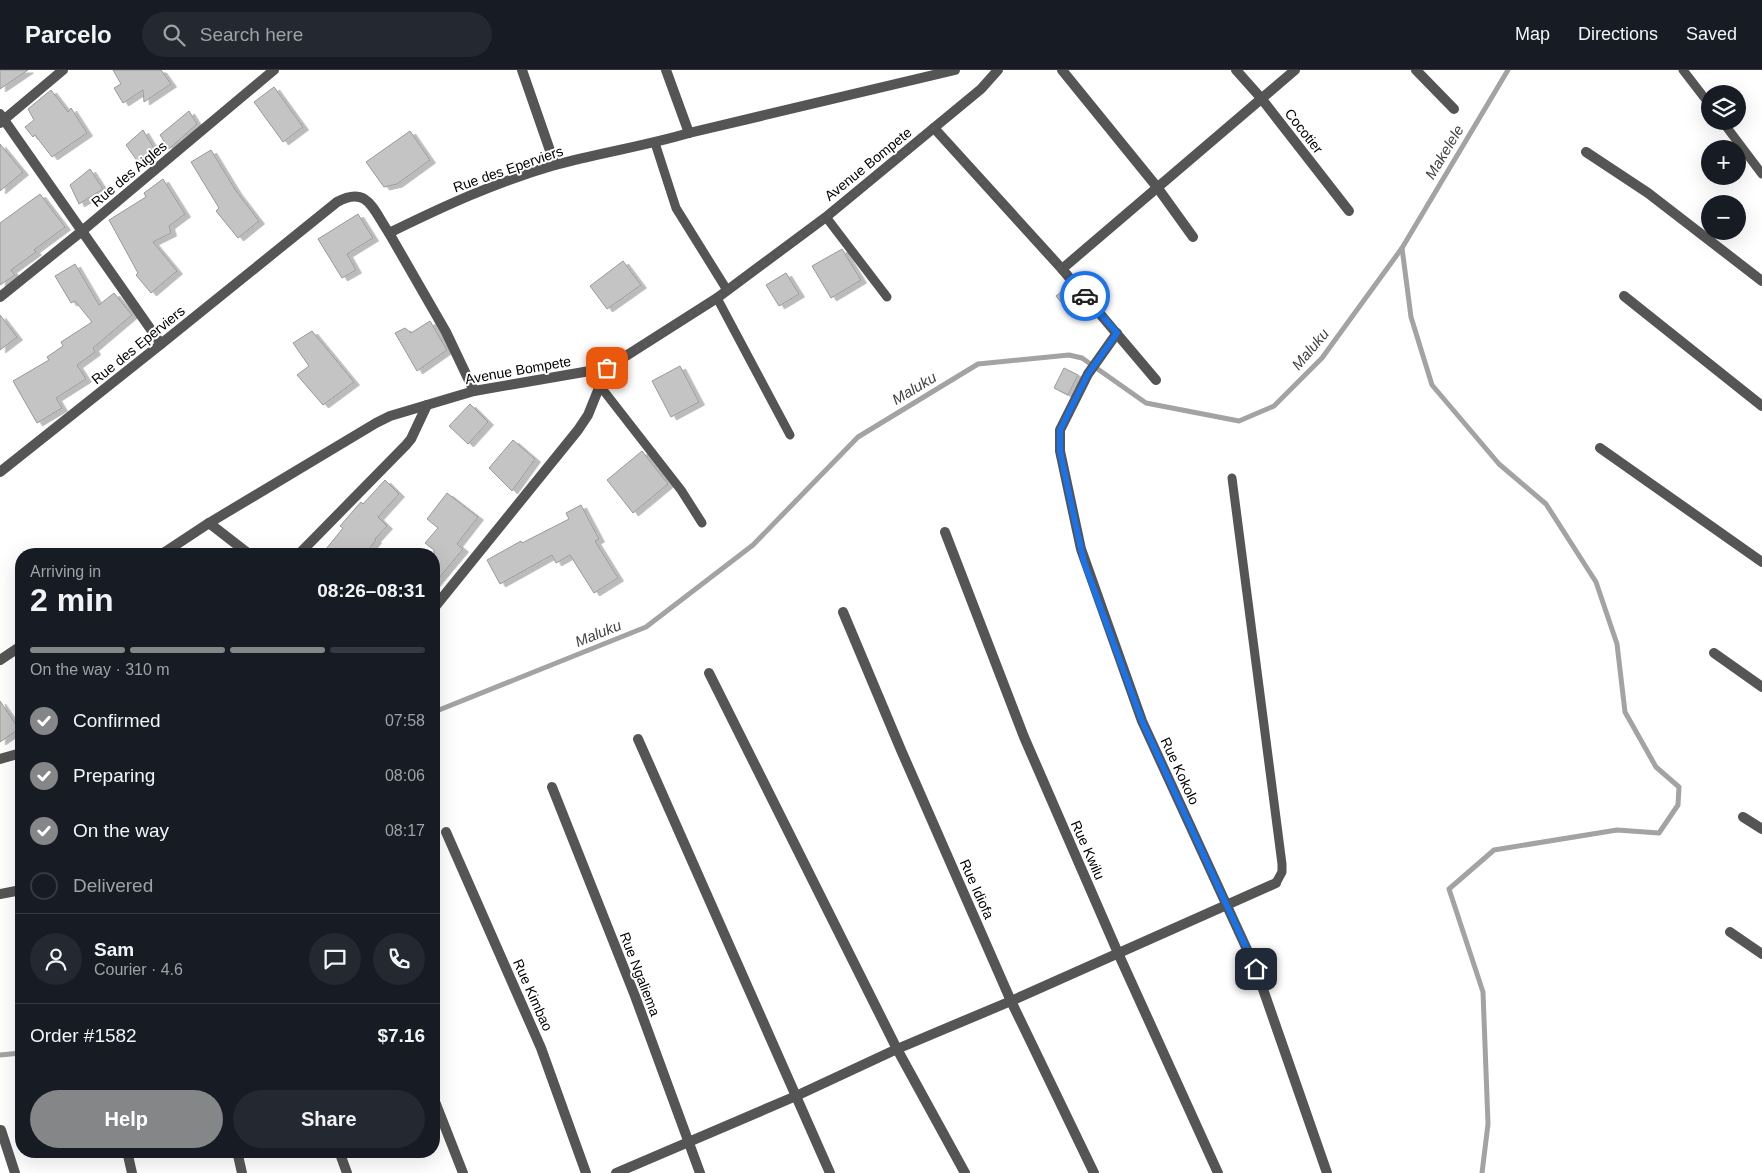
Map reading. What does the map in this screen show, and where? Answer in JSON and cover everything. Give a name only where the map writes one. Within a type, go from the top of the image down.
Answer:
[{"type":"street","points":[[64,70],[1,119],[161,344]]},
{"type":"street","name":"Rue des Aigles","points":[[0,297],[274,70]]},
{"type":"street","points":[[522,70],[555,165]]},
{"type":"street","points":[[666,70],[689,133]]},
{"type":"street","name":"Rue des Eperviers","points":[[0,472],[337,202],[348,196],[358,196],[366,199],[389,233],[472,193],[555,165],[655,143],[689,133],[955,70]]},
{"type":"street","name":"Avenue Bompete","points":[[171,548],[209,523],[390,416],[474,391],[607,368],[717,298],[826,217],[985,86],[998,70]]},
{"type":"street","points":[[1062,70],[1157,187],[1193,237]]},
{"type":"street","name":"Cocotier","points":[[1236,70],[1261,98],[1349,211]]},
{"type":"street","points":[[1062,269],[1295,70]]},
{"type":"street","points":[[1416,70],[1454,109]]},
{"type":"street","points":[[934,128],[1062,269],[1156,380]]},
{"type":"street","points":[[1586,152],[1648,193],[1762,281]]},
{"type":"street","points":[[389,233],[446,332],[474,391]]},
{"type":"street","points":[[1624,296],[1762,406]]},
{"type":"street","name":"Rue Kokolo","points":[[1117,333],[1088,374],[1060,430],[1060,451],[1081,549],[1142,721],[1256,969],[1327,1173]]},
{"type":"street","points":[[440,601],[578,430],[588,415],[607,368]]},
{"type":"street","points":[[306,548],[406,445],[411,439],[427,405]]},
{"type":"street","points":[[1600,448],[1762,562]]},
{"type":"street","points":[[209,523],[241,548]]},
{"type":"street","name":"Rue Kwilu","points":[[945,532],[1024,737],[1118,953],[1218,1173]]},
{"type":"street","name":"Rue Idiofa","points":[[844,612],[901,750],[1011,1001],[1094,1173]]},
{"type":"street","points":[[0,660],[15,650]]},
{"type":"street","points":[[1714,653],[1762,687]]},
{"type":"street","points":[[709,674],[897,1049],[965,1173]]},
{"type":"street","points":[[638,739],[830,1173]]},
{"type":"street","points":[[0,759],[15,755]]},
{"type":"street","name":"Rue Ngaliema","points":[[552,787],[635,996],[700,1173]]},
{"type":"street","points":[[1743,817],[1762,829]]},
{"type":"street","name":"Rue Kimbao","points":[[446,832],[541,1048],[586,1173]]},
{"type":"street","points":[[616,1173],[796,1096],[897,1049],[1228,906],[1276,883]]},
{"type":"street","points":[[0,894],[15,891]]},
{"type":"street","points":[[1730,932],[1762,954]]},
{"type":"street","points":[[440,1114],[463,1173]]},
{"type":"street","points":[[1,1130],[15,1173]]},
{"type":"street","points":[[129,1158],[132,1173]]},
{"type":"street","points":[[239,1158],[242,1173]]},
{"type":"street","points":[[342,1158],[347,1173]]},
{"type":"lane","points":[[1684,70],[1701,93]]},
{"type":"lane","points":[[1729,130],[1762,174]]},
{"type":"lane","points":[[655,143],[676,208],[727,290]]},
{"type":"lane","points":[[826,217],[886,297]]},
{"type":"lane","points":[[717,298],[790,435]]},
{"type":"lane","points":[[600,386],[681,490],[702,523]]},
{"type":"lane","points":[[1232,478],[1282,864],[1282,872],[1276,883]]},
{"type":"building","points":[[0,70],[28,70],[0,89]]},
{"type":"building","points":[[113,70],[161,70],[171,84],[144,102],[143,90],[123,103],[114,88],[121,84]]},
{"type":"building","points":[[274,87],[303,127],[283,142],[254,102]]},
{"type":"building","points":[[51,90],[68,112],[71,108],[87,133],[52,157],[35,135],[33,137],[25,127],[34,120],[28,109]]},
{"type":"building","points":[[189,111],[197,124],[169,149],[160,135]]},
{"type":"building","points":[[143,130],[155,150],[138,162],[126,145]]},
{"type":"building","points":[[410,131],[430,160],[397,184],[384,187],[366,162]]},
{"type":"building","points":[[0,144],[23,172],[0,191]]},
{"type":"building","points":[[211,150],[236,191],[259,221],[238,238],[216,211],[219,208],[191,162]]},
{"type":"building","points":[[90,169],[103,189],[79,204],[70,185]]},
{"type":"building","points":[[163,179],[185,214],[169,226],[171,233],[153,242],[177,271],[151,293],[136,275],[138,273],[109,220],[146,197],[144,193]]},
{"type":"building","points":[[40,194],[65,227],[11,270],[15,275],[0,285],[0,223]]},
{"type":"building","points":[[358,214],[373,238],[347,254],[356,270],[342,278],[318,239]]},
{"type":"building","points":[[842,249],[861,280],[831,298],[812,266]]},
{"type":"building","points":[[623,261],[641,285],[607,309],[590,286]]},
{"type":"building","points":[[75,264],[99,305],[114,293],[132,315],[93,348],[95,352],[77,365],[86,379],[56,398],[62,408],[37,423],[13,381],[49,360],[47,357],[63,346],[61,342],[92,322],[75,301],[71,303],[55,276]]},
{"type":"building","points":[[786,273],[799,294],[779,306],[766,285]]},
{"type":"building","points":[[1068,286],[1082,304],[1071,314],[1056,296]]},
{"type":"building","points":[[0,315],[17,337],[0,350]]},
{"type":"building","points":[[430,321],[447,350],[417,371],[395,333],[405,328],[411,333]]},
{"type":"building","points":[[312,331],[354,382],[323,405],[297,375],[309,366],[293,343]]},
{"type":"building","points":[[680,366],[699,402],[671,417],[652,381]]},
{"type":"building","points":[[1064,368],[1078,375],[1068,395],[1054,388]]},
{"type":"building","points":[[470,404],[488,422],[468,444],[449,426]]},
{"type":"building","points":[[513,440],[535,459],[512,491],[489,468]]},
{"type":"building","points":[[642,451],[668,484],[633,513],[607,480]]},
{"type":"building","points":[[385,480],[399,494],[378,517],[387,526],[370,548],[327,548],[343,528],[340,526],[361,502],[363,504]]},
{"type":"building","points":[[447,493],[478,517],[457,544],[463,549],[440,577],[440,548],[431,548],[425,543],[438,528],[427,519]]},
{"type":"building","points":[[581,505],[599,539],[595,541],[618,578],[594,593],[570,555],[556,563],[552,555],[500,584],[487,560],[521,541],[522,543],[569,519],[566,513]]},
{"type":"building","points":[[0,701],[15,723],[15,732],[0,742]]},
{"type":"waterway","name":"Maluku","points":[[440,710],[646,627],[753,545],[858,437],[978,364],[1069,355],[1082,358],[1146,403],[1239,421],[1274,406],[1322,358],[1402,248],[1508,70]]},
{"type":"waterway","points":[[1402,248],[1411,317],[1432,385],[1499,464],[1546,504],[1596,582],[1617,644],[1625,712],[1656,767],[1679,787],[1678,805],[1659,833],[1617,830],[1494,850],[1449,889],[1483,992],[1488,1124],[1482,1173]]},
{"type":"waterway","name":"Maluku","points":[[0,1055],[15,1054]]},
{"type":"way so far","points":[[607,368],[717,298],[826,217],[934,128],[1085,296]]},
{"type":"route","points":[[1085,296],[1117,333],[1088,374],[1060,430],[1060,451],[1084,562],[1142,721],[1256,969]]},
{"type":"water label","name":"Makelele","points":[[1444,152]]}]
